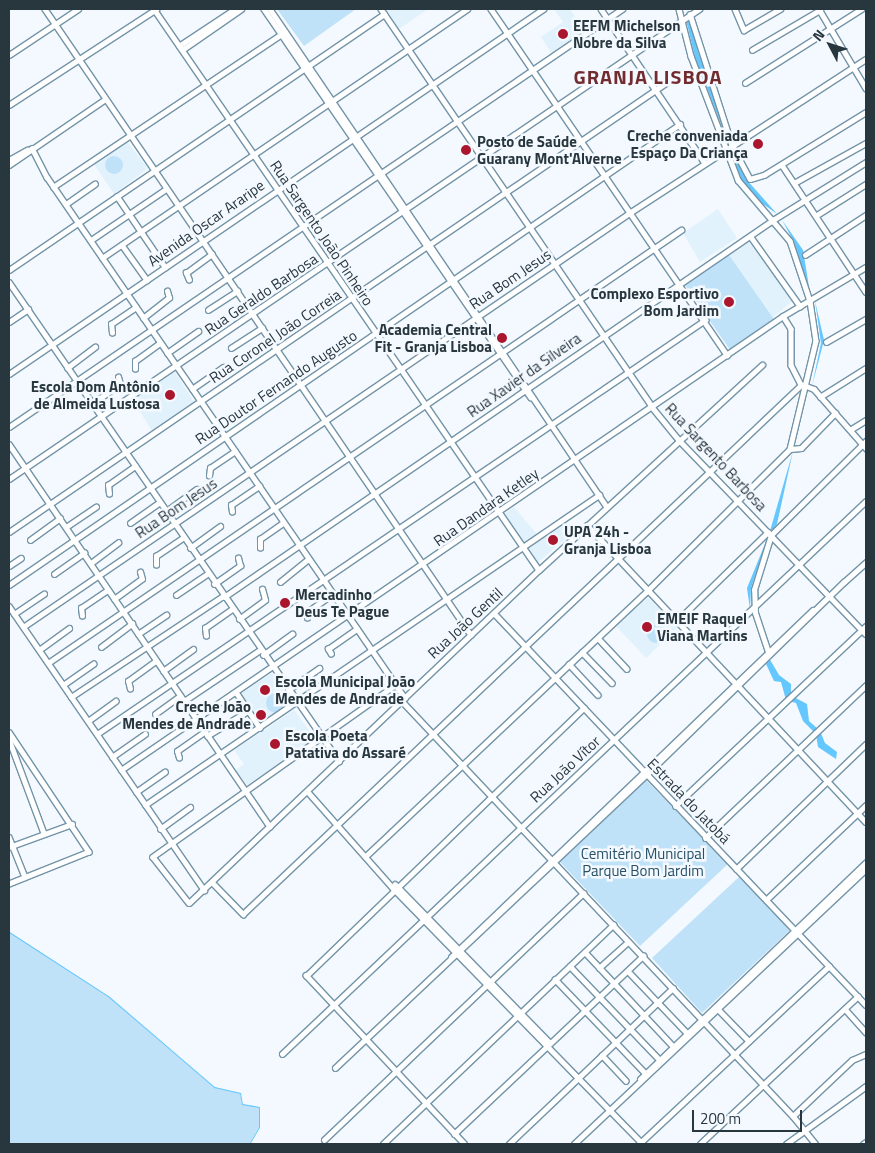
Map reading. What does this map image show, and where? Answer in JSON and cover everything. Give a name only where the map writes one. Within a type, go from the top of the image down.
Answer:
[{"type":"street","points":[[45,9],[128,136],[228,276],[325,422],[471,635]]},
{"type":"street","points":[[9,54],[78,9]]},
{"type":"street","points":[[9,105],[155,9]]},
{"type":"street","name":"Rua Sargento João Pinheiro","points":[[155,9],[425,407],[539,570]]},
{"type":"street","points":[[180,48],[235,9]]},
{"type":"street","points":[[212,26],[241,9]]},
{"type":"street","points":[[264,9],[331,102],[453,281],[480,315],[502,353],[607,507]]},
{"type":"street","points":[[270,9],[283,33]]},
{"type":"street","name":"Rua Sargento Barbosa","points":[[381,9],[554,265],[605,335],[652,407],[679,440],[866,634]]},
{"type":"street","points":[[102,258],[252,152],[331,102],[466,9]]},
{"type":"street","points":[[491,9],[583,141],[727,355]]},
{"type":"street","name":"Avenida Oscar Araripe","points":[[9,374],[51,347],[278,188],[355,138],[543,9]]},
{"type":"street","points":[[601,9],[634,54],[705,163]]},
{"type":"street","points":[[9,427],[622,9]]},
{"type":"street","points":[[367,855],[554,676],[598,638],[739,502],[790,449],[816,337],[810,301],[790,241],[774,220],[743,188],[691,56],[679,9]]},
{"type":"street","name":"Rua Geraldo Barbosa","points":[[9,479],[328,264],[634,54],[681,19],[699,9]]},
{"type":"street","points":[[736,9],[745,30],[780,9]]},
{"type":"street","points":[[752,50],[819,9],[866,88]]},
{"type":"street","points":[[745,82],[831,29],[858,10]]},
{"type":"street","points":[[9,270],[384,14]]},
{"type":"street","points":[[690,14],[732,145],[748,178],[764,176],[866,112]]},
{"type":"street","points":[[54,187],[283,33]]},
{"type":"street","name":"Rua Bom Jesus","points":[[23,627],[401,371],[631,212],[727,148],[866,60]]},
{"type":"street","name":"Rua Coronel João Correia","points":[[9,532],[679,74]]},
{"type":"street","points":[[9,165],[104,100]]},
{"type":"street","name":"Rua Doutor Fernando Augusto","points":[[9,585],[531,229],[680,124]]},
{"type":"street","points":[[794,183],[866,143]]},
{"type":"street","points":[[9,160],[34,148]]},
{"type":"street","points":[[34,148],[54,187],[396,685],[403,700],[461,766],[794,1116],[816,1144]]},
{"type":"street","name":"Rua Xavier da Silveira","points":[[71,698],[805,199],[866,162]]},
{"type":"street","points":[[782,165],[832,236],[866,292]]},
{"type":"street","points":[[66,204],[95,184]]},
{"type":"street","points":[[817,215],[866,184]]},
{"type":"street","points":[[91,240],[166,189]]},
{"type":"street","points":[[117,196],[165,267]]},
{"type":"street","points":[[805,255],[866,215]]},
{"type":"street","points":[[48,663],[425,407],[681,230]]},
{"type":"street","points":[[751,237],[800,306]]},
{"type":"street","points":[[122,245],[147,280]]},
{"type":"street","points":[[189,280],[186,273],[212,254]]},
{"type":"street","name":"Rua Dandara Ketley","points":[[121,770],[499,514],[783,316],[866,266]]},
{"type":"street","points":[[453,281],[474,319],[502,353]]},
{"type":"street","points":[[9,282],[51,347],[135,466],[207,574],[339,761]]},
{"type":"street","points":[[208,310],[237,290]]},
{"type":"street","points":[[143,318],[169,298],[167,291]]},
{"type":"street","points":[[112,333],[111,324],[136,307]]},
{"type":"street","points":[[9,322],[28,309]]},
{"type":"street","points":[[677,621],[865,444],[813,388],[805,386],[791,365],[791,329],[783,316]]},
{"type":"street","points":[[826,342],[866,318]]},
{"type":"street","points":[[97,734],[705,320]]},
{"type":"street","points":[[231,348],[262,328]]},
{"type":"street","points":[[167,353],[198,331]]},
{"type":"street","points":[[135,369],[135,361],[160,343]]},
{"type":"street","points":[[67,368],[96,347]]},
{"type":"street","name":"Rua João Gentil","points":[[170,843],[152,860],[191,904],[539,570],[762,365]]},
{"type":"street","points":[[192,389],[223,367]]},
{"type":"street","points":[[820,396],[866,368]]},
{"type":"street","points":[[92,404],[120,384],[118,377]]},
{"type":"street","points":[[212,882],[243,914],[709,471],[805,386]]},
{"type":"street","points":[[790,449],[798,449],[835,413]]},
{"type":"street","points":[[850,430],[866,420]]},
{"type":"street","points":[[9,444],[195,720],[270,827]]},
{"type":"street","points":[[209,476],[210,468],[235,451]]},
{"type":"street","points":[[109,494],[108,485],[135,466]]},
{"type":"street","points":[[232,512],[231,505],[258,486]]},
{"type":"street","points":[[165,512],[197,489]]},
{"type":"street","points":[[145,805],[373,652],[599,495]]},
{"type":"street","name":"Rua João Vítor","points":[[282,1054],[866,501]]},
{"type":"street","points":[[130,523],[159,503]]},
{"type":"street","points":[[66,527],[96,507]]},
{"type":"street","points":[[30,540],[60,518]]},
{"type":"street","points":[[260,548],[260,539],[283,523]]},
{"type":"street","points":[[587,525],[866,822]]},
{"type":"street","points":[[190,548],[220,526]]},
{"type":"street","points":[[768,652],[755,607],[755,584],[770,534]]},
{"type":"street","points":[[156,565],[156,556],[183,538]]},
{"type":"street","points":[[90,563],[118,543]]},
{"type":"street","points":[[54,574],[84,554]]},
{"type":"street","points":[[9,566],[21,558]]},
{"type":"street","points":[[214,584],[240,566],[238,558]]},
{"type":"street","points":[[280,582],[308,559]]},
{"type":"street","points":[[335,1068],[866,562]]},
{"type":"street","points":[[114,599],[142,578],[140,572]]},
{"type":"street","points":[[176,595],[207,574]]},
{"type":"street","points":[[239,619],[266,598],[262,589]]},
{"type":"street","points":[[82,616],[82,608],[108,590]]},
{"type":"street","points":[[14,614],[44,594]]},
{"type":"street","points":[[307,618],[307,612],[333,594]]},
{"type":"street","points":[[737,684],[768,652],[829,597]]},
{"type":"street","points":[[9,606],[160,829],[204,890]]},
{"type":"street","points":[[206,636],[205,628],[232,610]]},
{"type":"street","name":"Estrada do Jatobá","points":[[494,613],[705,838],[866,1005]]},
{"type":"street","points":[[138,634],[166,615]]},
{"type":"street","points":[[101,647],[132,624]]},
{"type":"street","points":[[675,806],[866,626]]},
{"type":"street","points":[[39,650],[69,628]]},
{"type":"street","points":[[331,654],[328,649],[357,629]]},
{"type":"street","points":[[263,655],[292,634]]},
{"type":"street","points":[[598,638],[626,669]]},
{"type":"street","points":[[162,671],[193,649]]},
{"type":"street","points":[[184,701],[260,650]]},
{"type":"street","points":[[582,652],[612,683]]},
{"type":"street","points":[[130,689],[128,681],[156,661]]},
{"type":"street","points":[[63,685],[93,664]]},
{"type":"street","points":[[569,664],[598,695]]},
{"type":"street","points":[[288,690],[319,668]]},
{"type":"street","points":[[170,843],[243,790],[396,685]]},
{"type":"street","points":[[705,838],[866,685]]},
{"type":"street","points":[[236,692],[260,728]]},
{"type":"street","points":[[154,714],[180,696]]},
{"type":"street","points":[[88,721],[116,701]]},
{"type":"street","points":[[464,1144],[424,1105],[365,1039],[308,981],[310,970],[584,708]]},
{"type":"street","points":[[179,758],[177,751],[248,711]]},
{"type":"street","points":[[9,732],[87,846],[87,854],[9,884]]},
{"type":"street","points":[[112,757],[145,734]]},
{"type":"street","points":[[9,739],[44,834]]},
{"type":"street","points":[[736,869],[866,744]]},
{"type":"street","points":[[136,792],[165,772]]},
{"type":"street","points":[[308,792],[389,881],[489,982],[548,1044],[577,1078],[641,1143],[829,966]]},
{"type":"street","points":[[766,900],[866,805]]},
{"type":"street","points":[[160,829],[190,807]]},
{"type":"street","points":[[10,847],[72,824]]},
{"type":"street","points":[[9,837],[10,847],[25,877]]},
{"type":"street","points":[[646,1074],[866,862]]},
{"type":"street","points":[[574,1144],[638,1083],[658,1059],[687,1033],[719,1010],[866,869]]},
{"type":"street","points":[[324,1140],[583,893]]},
{"type":"street","points":[[384,1144],[613,924]]},
{"type":"street","points":[[600,968],[628,942]]},
{"type":"street","points":[[585,952],[673,1046]]},
{"type":"street","points":[[454,1134],[643,956]]},
{"type":"street","points":[[570,966],[658,1059]]},
{"type":"street","points":[[628,971],[687,1033]]},
{"type":"street","points":[[555,979],[646,1074]]},
{"type":"street","points":[[509,1144],[674,988]]},
{"type":"street","points":[[700,1144],[858,996]]},
{"type":"street","points":[[844,1009],[866,1032]]},
{"type":"street","points":[[719,1010],[749,1041]]},
{"type":"street","points":[[794,1116],[852,1060],[866,1054]]},
{"type":"street","points":[[602,1055],[626,1081]]},
{"type":"street","points":[[786,1144],[866,1086]]},
{"type":"shaded area","points":[[386,9],[428,9],[399,29]]},
{"type":"shaded area","name":"EEFM Michelson Nobre da Silva","points":[[554,9],[570,9],[585,31],[552,54],[541,37],[563,22]]},
{"type":"shaded area","points":[[127,142],[148,168],[114,194],[94,164]]},
{"type":"shaded area","points":[[718,209],[737,238],[700,262],[683,233]]},
{"type":"shaded area","points":[[749,242],[793,301],[773,317],[729,255]]},
{"type":"shaded area","name":"Escola Dom Antônio de Almeida Lustosa","points":[[175,372],[194,402],[152,431],[133,400]]},
{"type":"shaded area","points":[[514,507],[537,534],[525,543],[504,514]]},
{"type":"shaded area","name":"UPA 24h - Granja Lisboa","points":[[567,522],[574,532],[537,563],[529,548]]},
{"type":"shaded area","name":"EMEIF Raquel Viana Martins","points":[[648,597],[677,628],[646,658],[616,626]]},
{"type":"shaded area","points":[[272,673],[292,700],[259,724],[240,694]]},
{"type":"shaded area","name":"Escola Poeta Patativa do Assaré","points":[[294,710],[316,739],[247,785],[236,770],[244,764],[234,750]]},
{"type":"green space","points":[[277,9],[356,9],[304,46]]},
{"type":"green space","points":[[114,156],[120,159],[123,165],[120,171],[114,174],[108,171],[105,165],[108,159]]},
{"type":"green space","name":"Complexo Esportivo Bom Jardim","points":[[729,255],[774,319],[730,350],[685,285]]},
{"type":"green space","points":[[652,625],[660,625],[665,630],[663,641],[652,643],[647,638],[647,630]]},
{"type":"green space","points":[[276,693],[283,696],[286,703],[283,710],[276,713],[269,710],[266,703],[269,696]]},
{"type":"green space","name":"Cemitério Municipal Parque Bom Jardim","points":[[645,779],[728,864],[640,946],[559,861]]},
{"type":"green space","name":"Cemitério Municipal Parque Bom Jardim","points":[[739,877],[790,930],[702,1013],[652,958]]},
{"type":"green space","points":[[9,932],[108,996],[214,1087],[240,1093],[242,1104],[259,1107],[259,1127],[249,1144],[9,1144]]},
{"type":"water","points":[[690,17],[698,52],[732,144],[729,145],[695,57],[686,20]]},
{"type":"water","points":[[733,147],[746,179],[777,214],[752,196],[742,181],[733,162]]},
{"type":"water","points":[[782,220],[803,250],[811,299],[794,242]]},
{"type":"water","points":[[815,301],[824,340],[812,386],[821,343]]},
{"type":"water","points":[[793,451],[777,524],[771,532],[770,531]]},
{"type":"water","points":[[769,534],[751,588],[750,609],[747,588]]},
{"type":"water","points":[[769,658],[779,675],[791,684],[791,695],[786,700],[781,682],[774,681],[766,664]]},
{"type":"water","points":[[794,697],[807,704],[809,721],[818,729],[814,732],[803,721],[796,703],[789,701]]},
{"type":"water","points":[[820,731],[825,743],[837,752],[836,759],[818,747],[816,735]]},
{"type":"waterway","points":[[9,932],[108,996],[214,1087],[240,1093],[242,1104],[259,1107],[259,1127],[249,1144]]},
{"type":"place","name":"EEFM Michelson Nobre da Silva","points":[[563,34]]},
{"type":"place","name":"Creche conveniada Espaço Da Criança","points":[[758,144]]},
{"type":"place","name":"Posto de Saúde Guarany Mont'Alverne","points":[[466,150]]},
{"type":"place","name":"Complexo Esportivo Bom Jardim","points":[[729,302]]},
{"type":"place","name":"Academia Central Fit - Granja Lisboa","points":[[502,338]]},
{"type":"place","name":"Escola Dom Antônio de Almeida Lustosa","points":[[170,395]]},
{"type":"place","name":"UPA 24h - Granja Lisboa","points":[[553,540]]},
{"type":"place","name":"Mercadinho Deus Te Pague","points":[[285,603]]},
{"type":"place","name":"EMEIF Raquel Viana Martins","points":[[647,627]]},
{"type":"place","name":"Escola Municipal João Mendes de Andrade","points":[[265,690]]},
{"type":"place","name":"Creche João Mendes de Andrade","points":[[261,715]]},
{"type":"place","name":"Escola Poeta Patativa do Assaré","points":[[275,744]]},
{"type":"district","name":"GRANJA LISBOA","points":[[648,76]]}]
